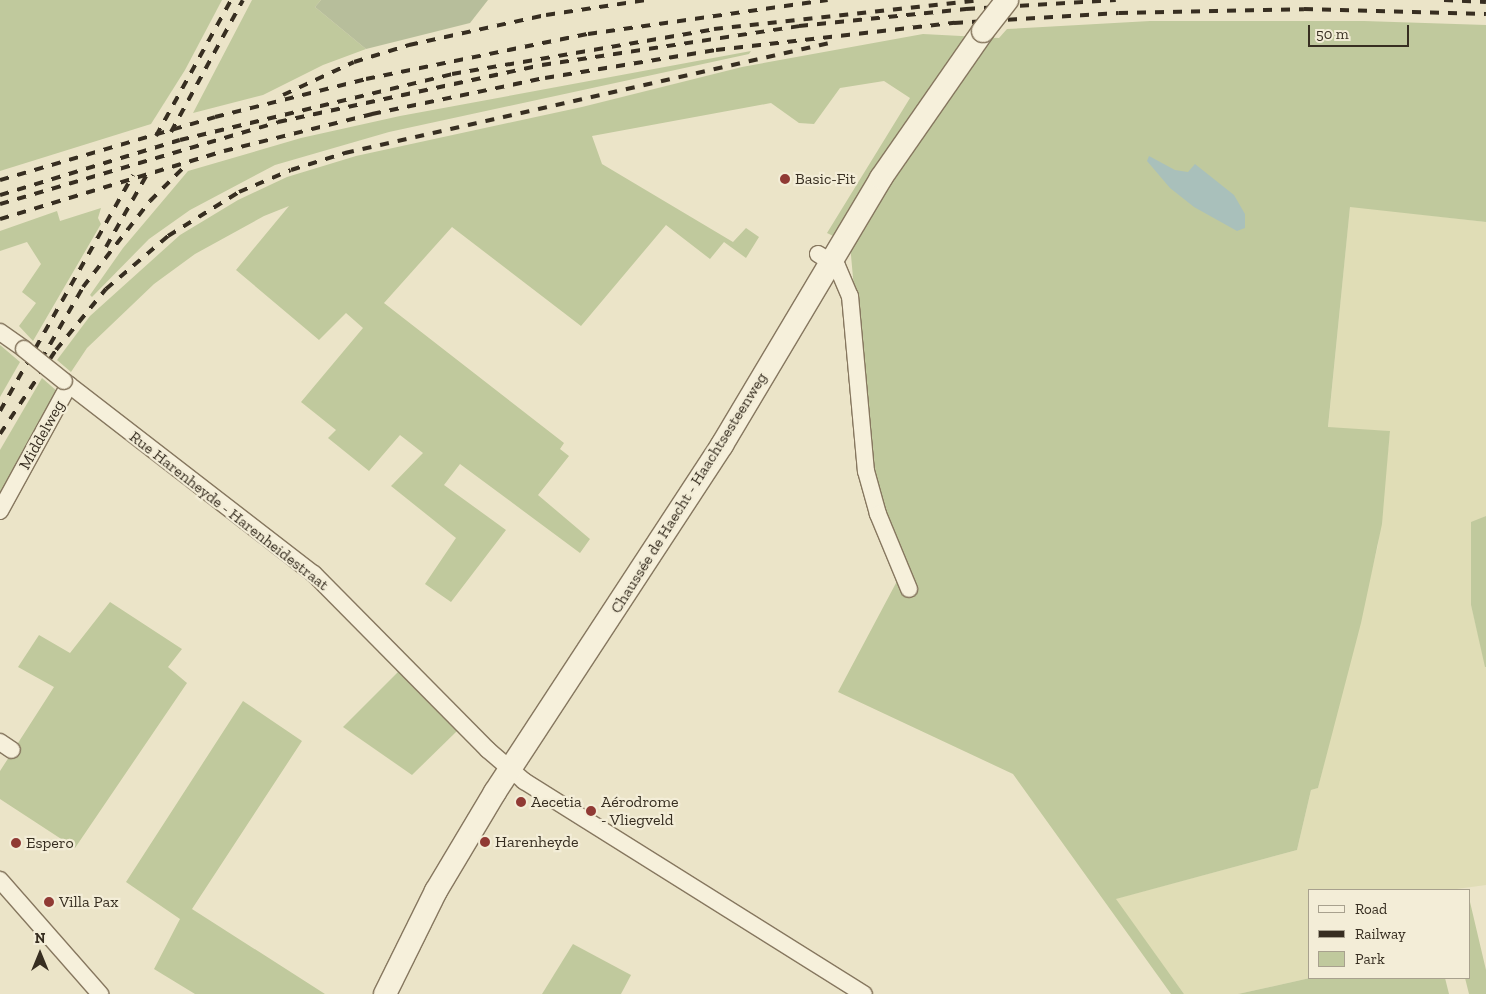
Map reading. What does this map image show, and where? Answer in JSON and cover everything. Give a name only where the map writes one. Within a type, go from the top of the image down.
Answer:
[{"type":"main road","name":"Chaussée de Haecht - Haachtsesteenweg","points":[[385,994],[436,891],[510,768],[722,445],[824,257],[983,31],[1007,0]]},
{"type":"street","points":[[824,257],[837,266],[850,296],[866,471],[882,523],[909,589]]},
{"type":"street","name":"Rue Harenheyde - Harenheidestraat","points":[[0,332],[314,574],[510,768],[618,841],[864,994]]},
{"type":"street","name":"Middelweg","points":[[0,511],[66,383]]},
{"type":"street","points":[[0,880],[100,994]]},
{"type":"shaded area","points":[[1350,206],[1486,222],[1486,516],[1471,523],[1471,605],[1486,667],[1486,885],[1456,889],[1308,889],[1308,978],[1238,994],[1184,994],[1115,899],[1297,850],[1311,790],[1318,788],[1378,545],[1390,431],[1328,428]]},
{"type":"green space","points":[[0,0],[222,0],[185,70],[151,124],[0,171]]},
{"type":"green space","points":[[252,0],[321,0],[315,7],[366,49],[323,65],[263,95],[193,113]]},
{"type":"green space","points":[[321,0],[488,0],[470,23],[366,49],[315,7]]},
{"type":"green space","points":[[1150,21],[1364,21],[1486,25],[1486,222],[1350,207],[1328,427],[1390,431],[1382,524],[1361,623],[1318,788],[1311,790],[1297,850],[1116,899],[1184,994],[1171,994],[1013,774],[838,692],[904,568],[870,469],[850,244],[827,233],[910,98],[884,81],[840,88],[814,124],[799,123],[771,103],[592,136],[602,164],[733,242],[746,228],[759,237],[746,258],[724,242],[710,259],[666,225],[581,326],[452,227],[384,303],[564,443],[560,449],[569,456],[538,495],[590,539],[580,553],[460,464],[444,485],[506,530],[451,602],[425,584],[456,538],[391,486],[423,453],[400,435],[369,471],[328,438],[336,430],[301,402],[363,328],[346,313],[319,340],[236,270],[289,206],[264,216],[195,254],[154,284],[87,348],[71,372],[57,360],[90,316],[180,235],[238,200],[287,177],[356,156],[582,107],[742,67],[923,34],[999,38],[1007,29]]},
{"type":"green space","points":[[751,51],[749,54],[389,132],[275,165],[190,210],[149,239],[92,297],[90,295],[123,248],[188,171],[301,138],[400,116]]},
{"type":"green space","points":[[101,208],[98,218],[101,224],[33,341],[19,326],[36,303],[22,292],[41,264],[27,242],[0,251],[0,231],[57,211],[60,221]]},
{"type":"green space","points":[[0,345],[20,362],[0,397]]},
{"type":"green space","points":[[42,378],[58,392],[0,495],[0,450]]},
{"type":"green space","points":[[1486,516],[1485,667],[1471,605],[1471,522]]},
{"type":"green space","points":[[110,602],[182,649],[168,667],[187,683],[75,848],[0,799],[0,771],[54,687],[18,667],[39,635],[70,653]]},
{"type":"green space","points":[[399,671],[457,731],[412,775],[343,727]]},
{"type":"green space","points":[[243,701],[302,741],[192,909],[325,994],[195,994],[154,969],[180,919],[126,882]]},
{"type":"green space","points":[[1471,906],[1486,970],[1486,994],[1469,994],[1465,979],[1471,979]]},
{"type":"green space","points":[[573,944],[631,975],[621,994],[542,994]]},
{"type":"green space","points":[[1308,978],[1445,979],[1449,994],[1238,994]]},
{"type":"water","points":[[1149,156],[1175,170],[1188,172],[1195,164],[1234,195],[1245,214],[1245,228],[1237,231],[1194,207],[1170,188],[1147,161]]},
{"type":"railway","points":[[156,136],[231,0]]},
{"type":"railway","points":[[171,132],[243,0]]},
{"type":"railway","points":[[283,95],[354,62],[409,45],[546,15],[646,0]]},
{"type":"railway","points":[[0,180],[215,117],[366,79],[588,34],[828,0]]},
{"type":"railway","points":[[0,195],[180,140],[452,74],[714,29],[979,0]]},
{"type":"railway","points":[[0,204],[278,122],[542,65],[799,26],[966,9],[1116,0]]},
{"type":"railway","points":[[1444,0],[1486,2]]},
{"type":"railway","points":[[0,219],[224,151],[372,114],[545,78],[716,50],[954,23],[1119,13],[1304,9],[1486,14]]},
{"type":"railway","points":[[0,434],[56,350],[106,289],[168,236],[239,192],[291,170],[345,153],[832,42]]},
{"type":"railway","points":[[83,287],[150,201],[188,163]]},
{"type":"railway","points":[[106,247],[149,171]]},
{"type":"railway","points":[[0,411],[133,175]]},
{"type":"railway","points":[[41,360],[86,282]]},
{"type":"place","name":"Basic-Fit","points":[[785,179]]},
{"type":"place","name":"Aecetia","points":[[521,802]]},
{"type":"place","name":"Aérodrome - Vliegveld","points":[[591,811]]},
{"type":"place","name":"Harenheyde","points":[[485,842]]},
{"type":"place","name":"Espero","points":[[16,843]]},
{"type":"place","name":"Villa Pax","points":[[49,902]]}]
